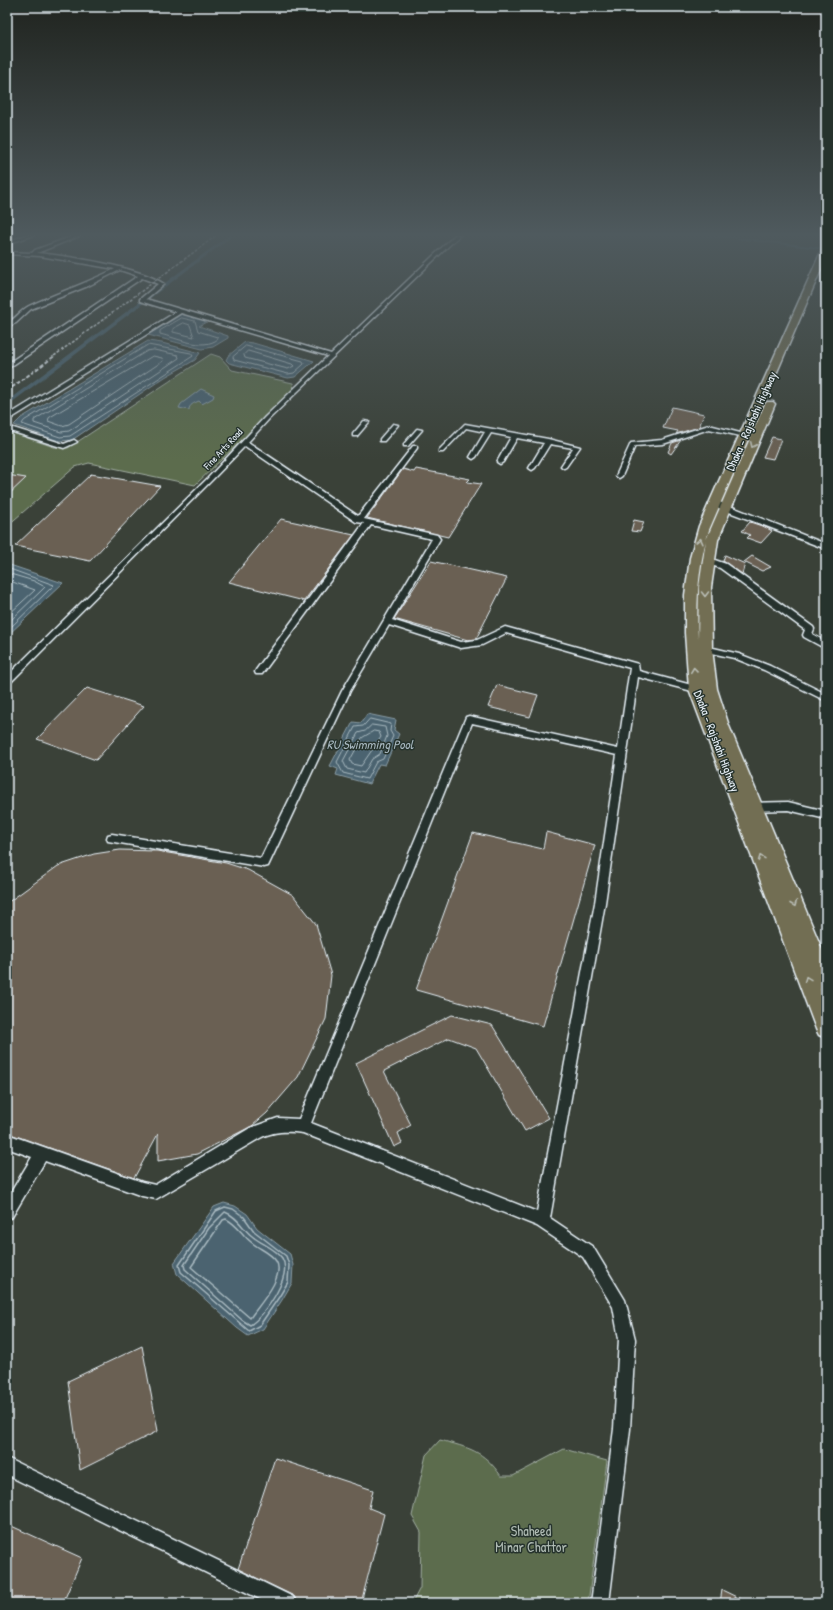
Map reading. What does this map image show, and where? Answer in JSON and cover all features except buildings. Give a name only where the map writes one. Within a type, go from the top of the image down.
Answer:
[{"type":"highway","name":"Dhaka - Rajshahi Highway","points":[[800,310],[745,435],[720,505],[712,540],[705,587],[705,649],[710,689],[748,807],[826,1029]]},
{"type":"highway","name":"Dhaka - Rajshahi Highway","points":[[808,310],[784,370],[720,505],[700,539],[691,586],[691,649],[696,689],[826,982]]},
{"type":"street","points":[[7,325],[14,322],[27,310]]},
{"type":"street","points":[[7,367],[91,310]]},
{"type":"street","points":[[175,310],[333,356]]},
{"type":"street","name":"Fine Arts Road","points":[[7,681],[210,479],[244,442],[380,310]]},
{"type":"street","points":[[7,419],[181,312]]},
{"type":"street","points":[[355,435],[366,422]]},
{"type":"street","points":[[382,440],[395,425]]},
{"type":"street","points":[[441,451],[465,426],[577,447],[564,466]]},
{"type":"street","points":[[619,476],[633,444],[663,442],[709,427],[745,435]]},
{"type":"street","points":[[7,428],[64,446],[74,442]]},
{"type":"street","points":[[406,445],[419,430]]},
{"type":"street","points":[[472,457],[489,430]]},
{"type":"street","points":[[500,462],[516,435]]},
{"type":"street","points":[[532,468],[548,441]]},
{"type":"street","points":[[112,838],[264,863],[346,691],[435,538],[358,520],[244,442]]},
{"type":"street","points":[[358,520],[415,447]]},
{"type":"street","points":[[720,505],[826,547]]},
{"type":"street","points":[[259,672],[369,522]]},
{"type":"street","points":[[709,561],[723,566],[810,629],[807,635],[826,646]]},
{"type":"street","points":[[386,621],[461,644],[479,643],[505,630],[635,666],[600,903],[542,1221]]},
{"type":"street","points":[[705,649],[736,656],[767,668],[826,698]]},
{"type":"street","points":[[634,673],[696,689]]},
{"type":"street","points":[[304,1126],[471,719],[622,753]]},
{"type":"street","points":[[748,807],[788,806],[826,815]]},
{"type":"street","points":[[7,1141],[156,1192],[248,1137],[272,1125],[285,1124],[304,1126],[542,1221],[588,1252],[620,1305],[626,1339],[622,1430],[600,1603]]},
{"type":"street","points":[[7,1212],[42,1153]]},
{"type":"street","points":[[7,1466],[287,1603]]},
{"type":"green space","points":[[211,354],[220,357],[232,370],[293,383],[294,390],[195,485],[89,463],[75,467],[7,526],[7,431],[54,447],[68,448]]},
{"type":"green space","name":"Shaheed Minar Chattor","points":[[440,1440],[475,1451],[488,1461],[501,1476],[513,1476],[564,1449],[607,1461],[588,1603],[412,1603],[420,1588],[421,1532],[412,1516],[426,1455]]},
{"type":"water","points":[[182,314],[208,321],[199,326],[228,336],[228,338],[213,347],[202,349],[148,335]]},
{"type":"water","points":[[148,341],[200,353],[195,360],[165,377],[72,440],[59,441],[14,425],[21,418]]},
{"type":"water","points":[[245,342],[314,361],[295,377],[288,378],[229,363],[226,360],[228,356]]},
{"type":"water","points":[[201,389],[214,395],[213,398],[202,404],[199,401],[191,405],[189,410],[179,408],[181,404]]},
{"type":"water","points":[[7,564],[63,583],[7,636]]},
{"type":"water","name":"RU Swimming Pool","points":[[367,714],[396,720],[394,730],[399,734],[385,765],[379,764],[369,784],[336,775],[338,769],[330,766],[353,722],[361,723]]},
{"type":"water","points":[[224,1203],[235,1206],[247,1214],[257,1228],[290,1254],[293,1265],[292,1283],[282,1300],[263,1329],[248,1336],[237,1328],[177,1274],[174,1263],[214,1207]]},
{"type":"waterway","points":[[7,404],[132,310]]},
{"type":"railway","points":[[54,356],[116,310]]},
{"type":"railway","points":[[7,391],[56,355]]}]
